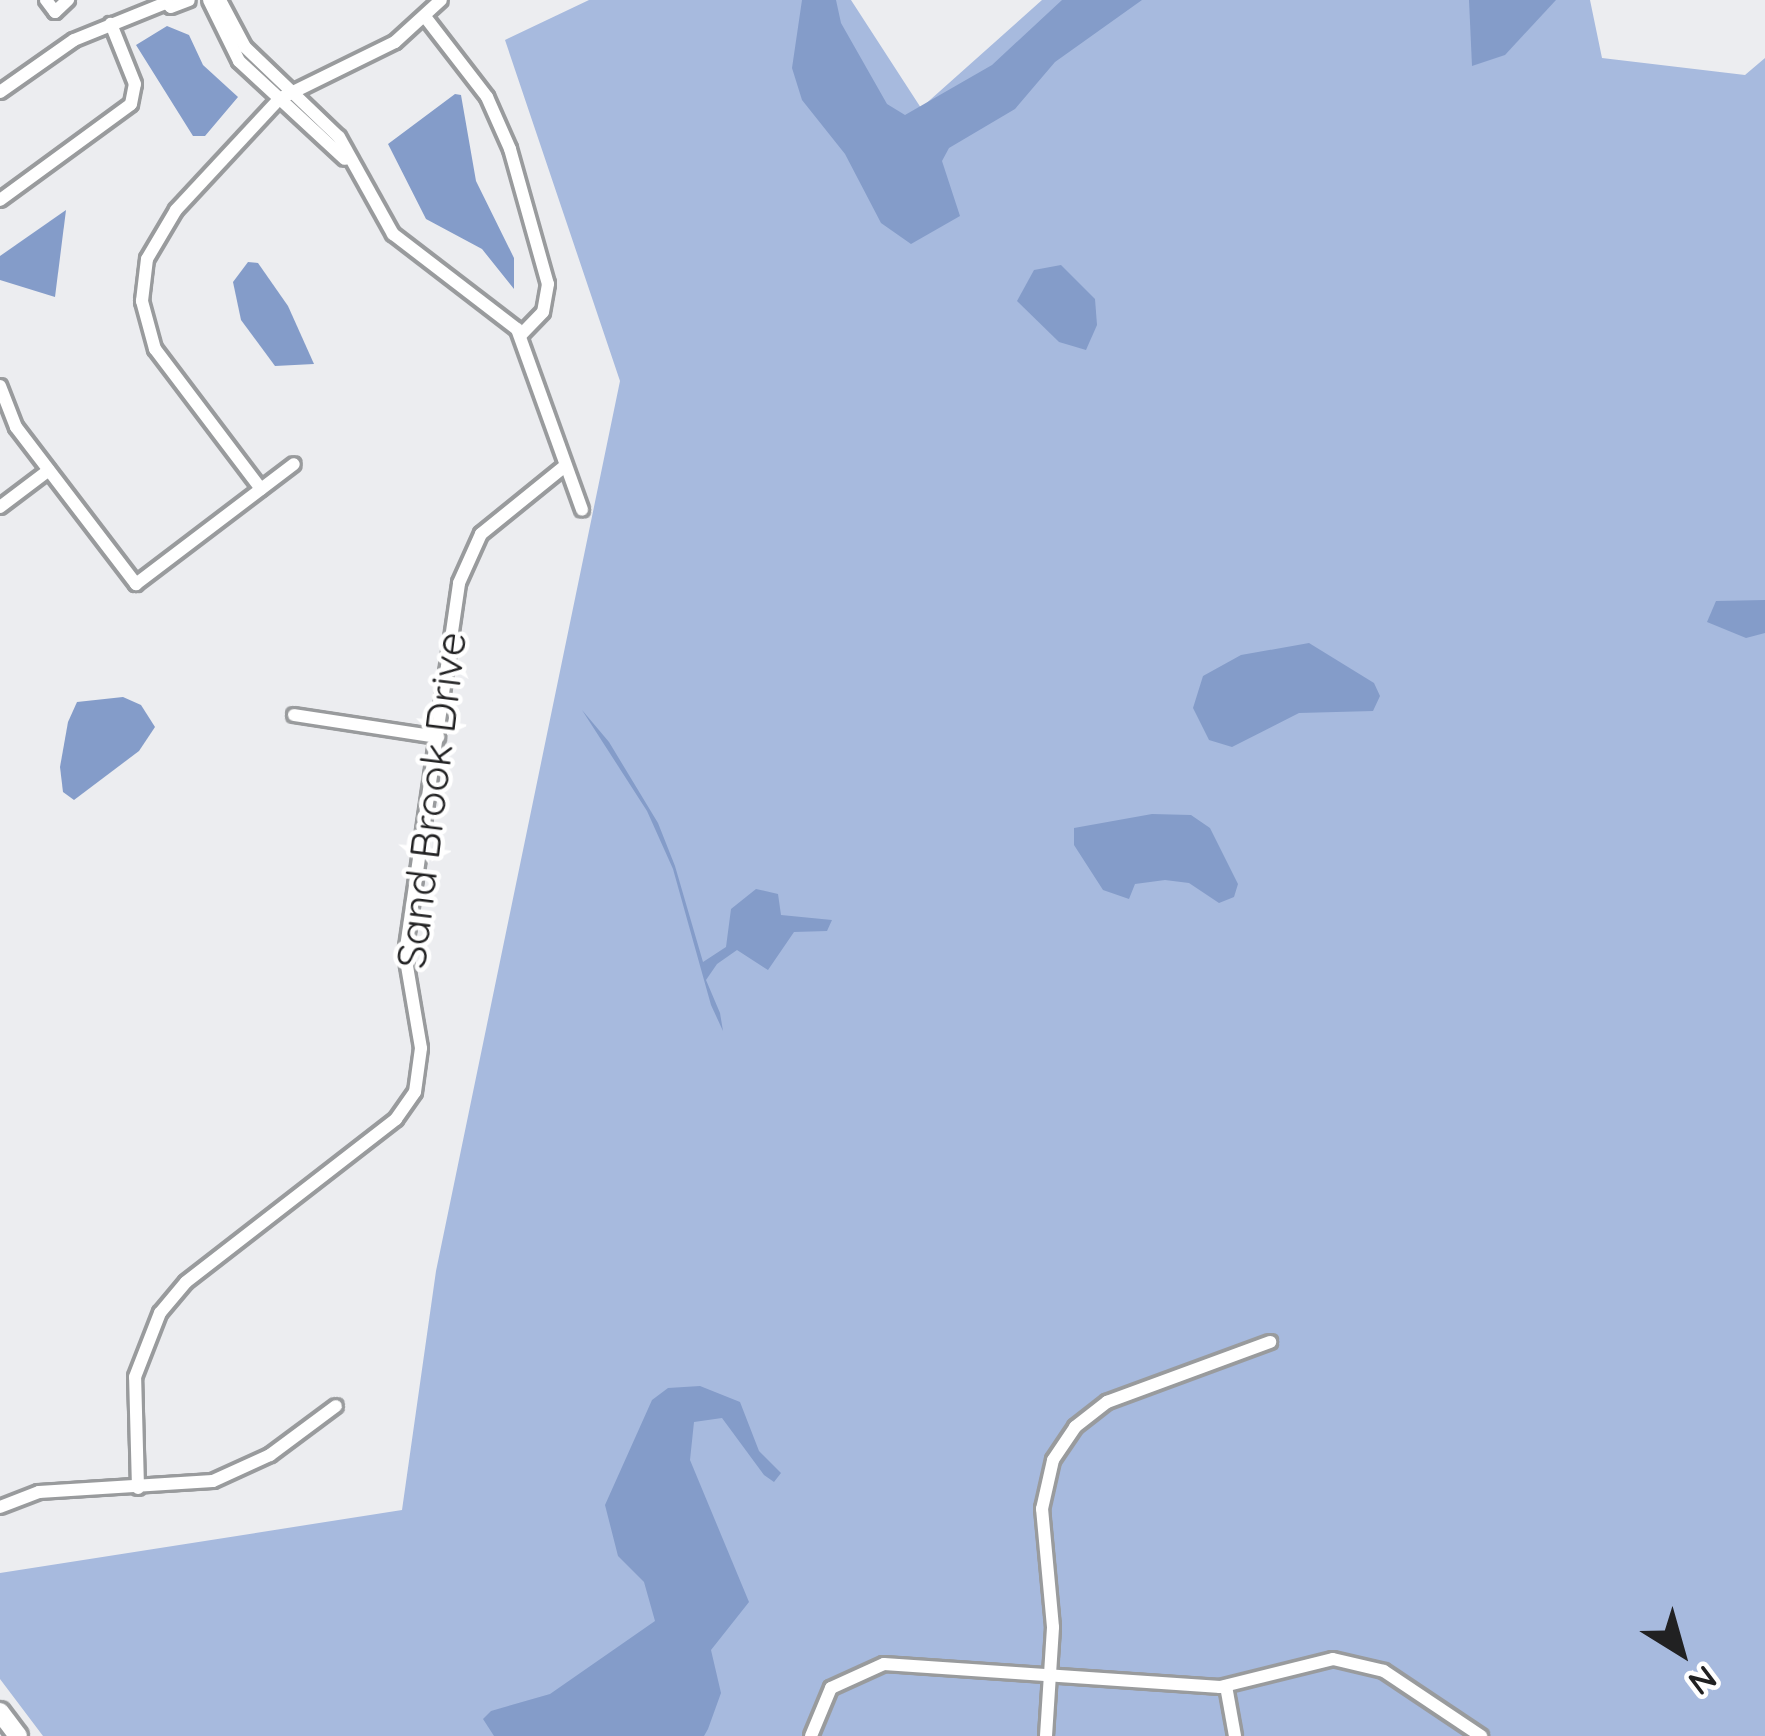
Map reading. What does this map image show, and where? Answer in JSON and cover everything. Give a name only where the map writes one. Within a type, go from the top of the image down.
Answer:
[{"type":"main road","points":[[0,1712],[18,1736]]},
{"type":"street","points":[[51,6],[68,0]]},
{"type":"street","points":[[0,65],[4,85],[111,24],[164,2],[189,0]]},
{"type":"street","points":[[209,0],[225,42],[279,100],[345,159],[393,234],[521,335],[581,509]]},
{"type":"street","points":[[220,0],[245,47],[339,137],[345,159]]},
{"type":"street","points":[[261,490],[155,349],[142,285],[146,260],[176,210],[279,100],[384,49],[426,18],[441,0]]},
{"type":"street","points":[[426,18],[487,98],[515,169],[548,284],[543,312],[521,335]]},
{"type":"street","points":[[0,200],[131,104],[135,84],[111,24]]},
{"type":"street","points":[[0,386],[8,414],[136,584],[294,464]]},
{"type":"street","name":"Sand Brook Drive","points":[[138,1488],[135,1377],[160,1313],[186,1282],[396,1119],[415,1092],[421,1048],[404,969],[470,551],[494,520],[565,466]]},
{"type":"street","points":[[0,507],[49,470]]},
{"type":"street","points":[[294,715],[438,737]]},
{"type":"street","points":[[1046,1736],[1053,1627],[1043,1493],[1067,1436],[1107,1402],[1270,1342]]},
{"type":"street","points":[[0,1507],[39,1492],[138,1488],[233,1474],[336,1406]]},
{"type":"street","points":[[811,1736],[831,1688],[874,1665],[1226,1687],[1304,1663],[1346,1660],[1384,1671],[1481,1736]]},
{"type":"street","points":[[1226,1687],[1235,1736]]},
{"type":"shaded area","points":[[589,0],[851,0],[921,108],[1042,0],[1590,0],[1602,58],[1745,75],[1765,58],[1765,1736],[43,1736],[0,1679],[0,1573],[402,1510],[436,1271],[620,381],[505,40]]},
{"type":"shaded area","points":[[802,0],[836,0],[841,23],[887,104],[905,115],[992,65],[1062,0],[1142,0],[1055,62],[1015,109],[949,148],[942,161],[960,216],[911,244],[881,223],[845,154],[802,100],[792,68]]},
{"type":"shaded area","points":[[1469,0],[1556,0],[1505,55],[1472,66]]},
{"type":"shaded area","points":[[167,26],[189,35],[203,65],[238,97],[205,136],[193,136],[136,45]]},
{"type":"shaded area","points":[[455,94],[461,95],[476,181],[514,258],[514,289],[482,249],[426,219],[388,144]]},
{"type":"shaded area","points":[[66,210],[55,297],[0,280],[0,256]]},
{"type":"shaded area","points":[[248,262],[258,263],[288,306],[314,364],[275,366],[241,320],[233,282]]},
{"type":"shaded area","points":[[1061,265],[1095,299],[1097,325],[1086,350],[1059,342],[1017,301],[1034,270]]},
{"type":"shaded area","points":[[1765,600],[1765,633],[1746,638],[1707,622],[1716,601]]},
{"type":"shaded area","points":[[1309,643],[1374,683],[1380,696],[1373,711],[1299,713],[1232,747],[1209,740],[1193,708],[1203,676],[1241,655]]},
{"type":"shaded area","points":[[123,697],[141,705],[155,727],[139,751],[74,800],[63,792],[60,767],[68,722],[77,702]]},
{"type":"shaded area","points":[[582,710],[609,742],[658,823],[675,866],[703,962],[726,947],[731,909],[756,889],[778,894],[781,915],[832,920],[827,931],[794,932],[768,970],[737,950],[717,964],[706,980],[723,1031],[711,1005],[673,869],[647,811]]},
{"type":"shaded area","points":[[1152,814],[1191,815],[1210,828],[1238,884],[1234,897],[1219,903],[1189,883],[1165,880],[1135,884],[1129,899],[1103,890],[1074,845],[1074,828]]},
{"type":"shaded area","points":[[700,1386],[740,1402],[759,1451],[781,1473],[774,1482],[764,1475],[722,1418],[694,1422],[690,1460],[749,1602],[711,1650],[721,1693],[704,1736],[494,1736],[483,1719],[491,1711],[550,1694],[655,1621],[644,1582],[618,1556],[605,1505],[652,1400],[668,1388]]}]
